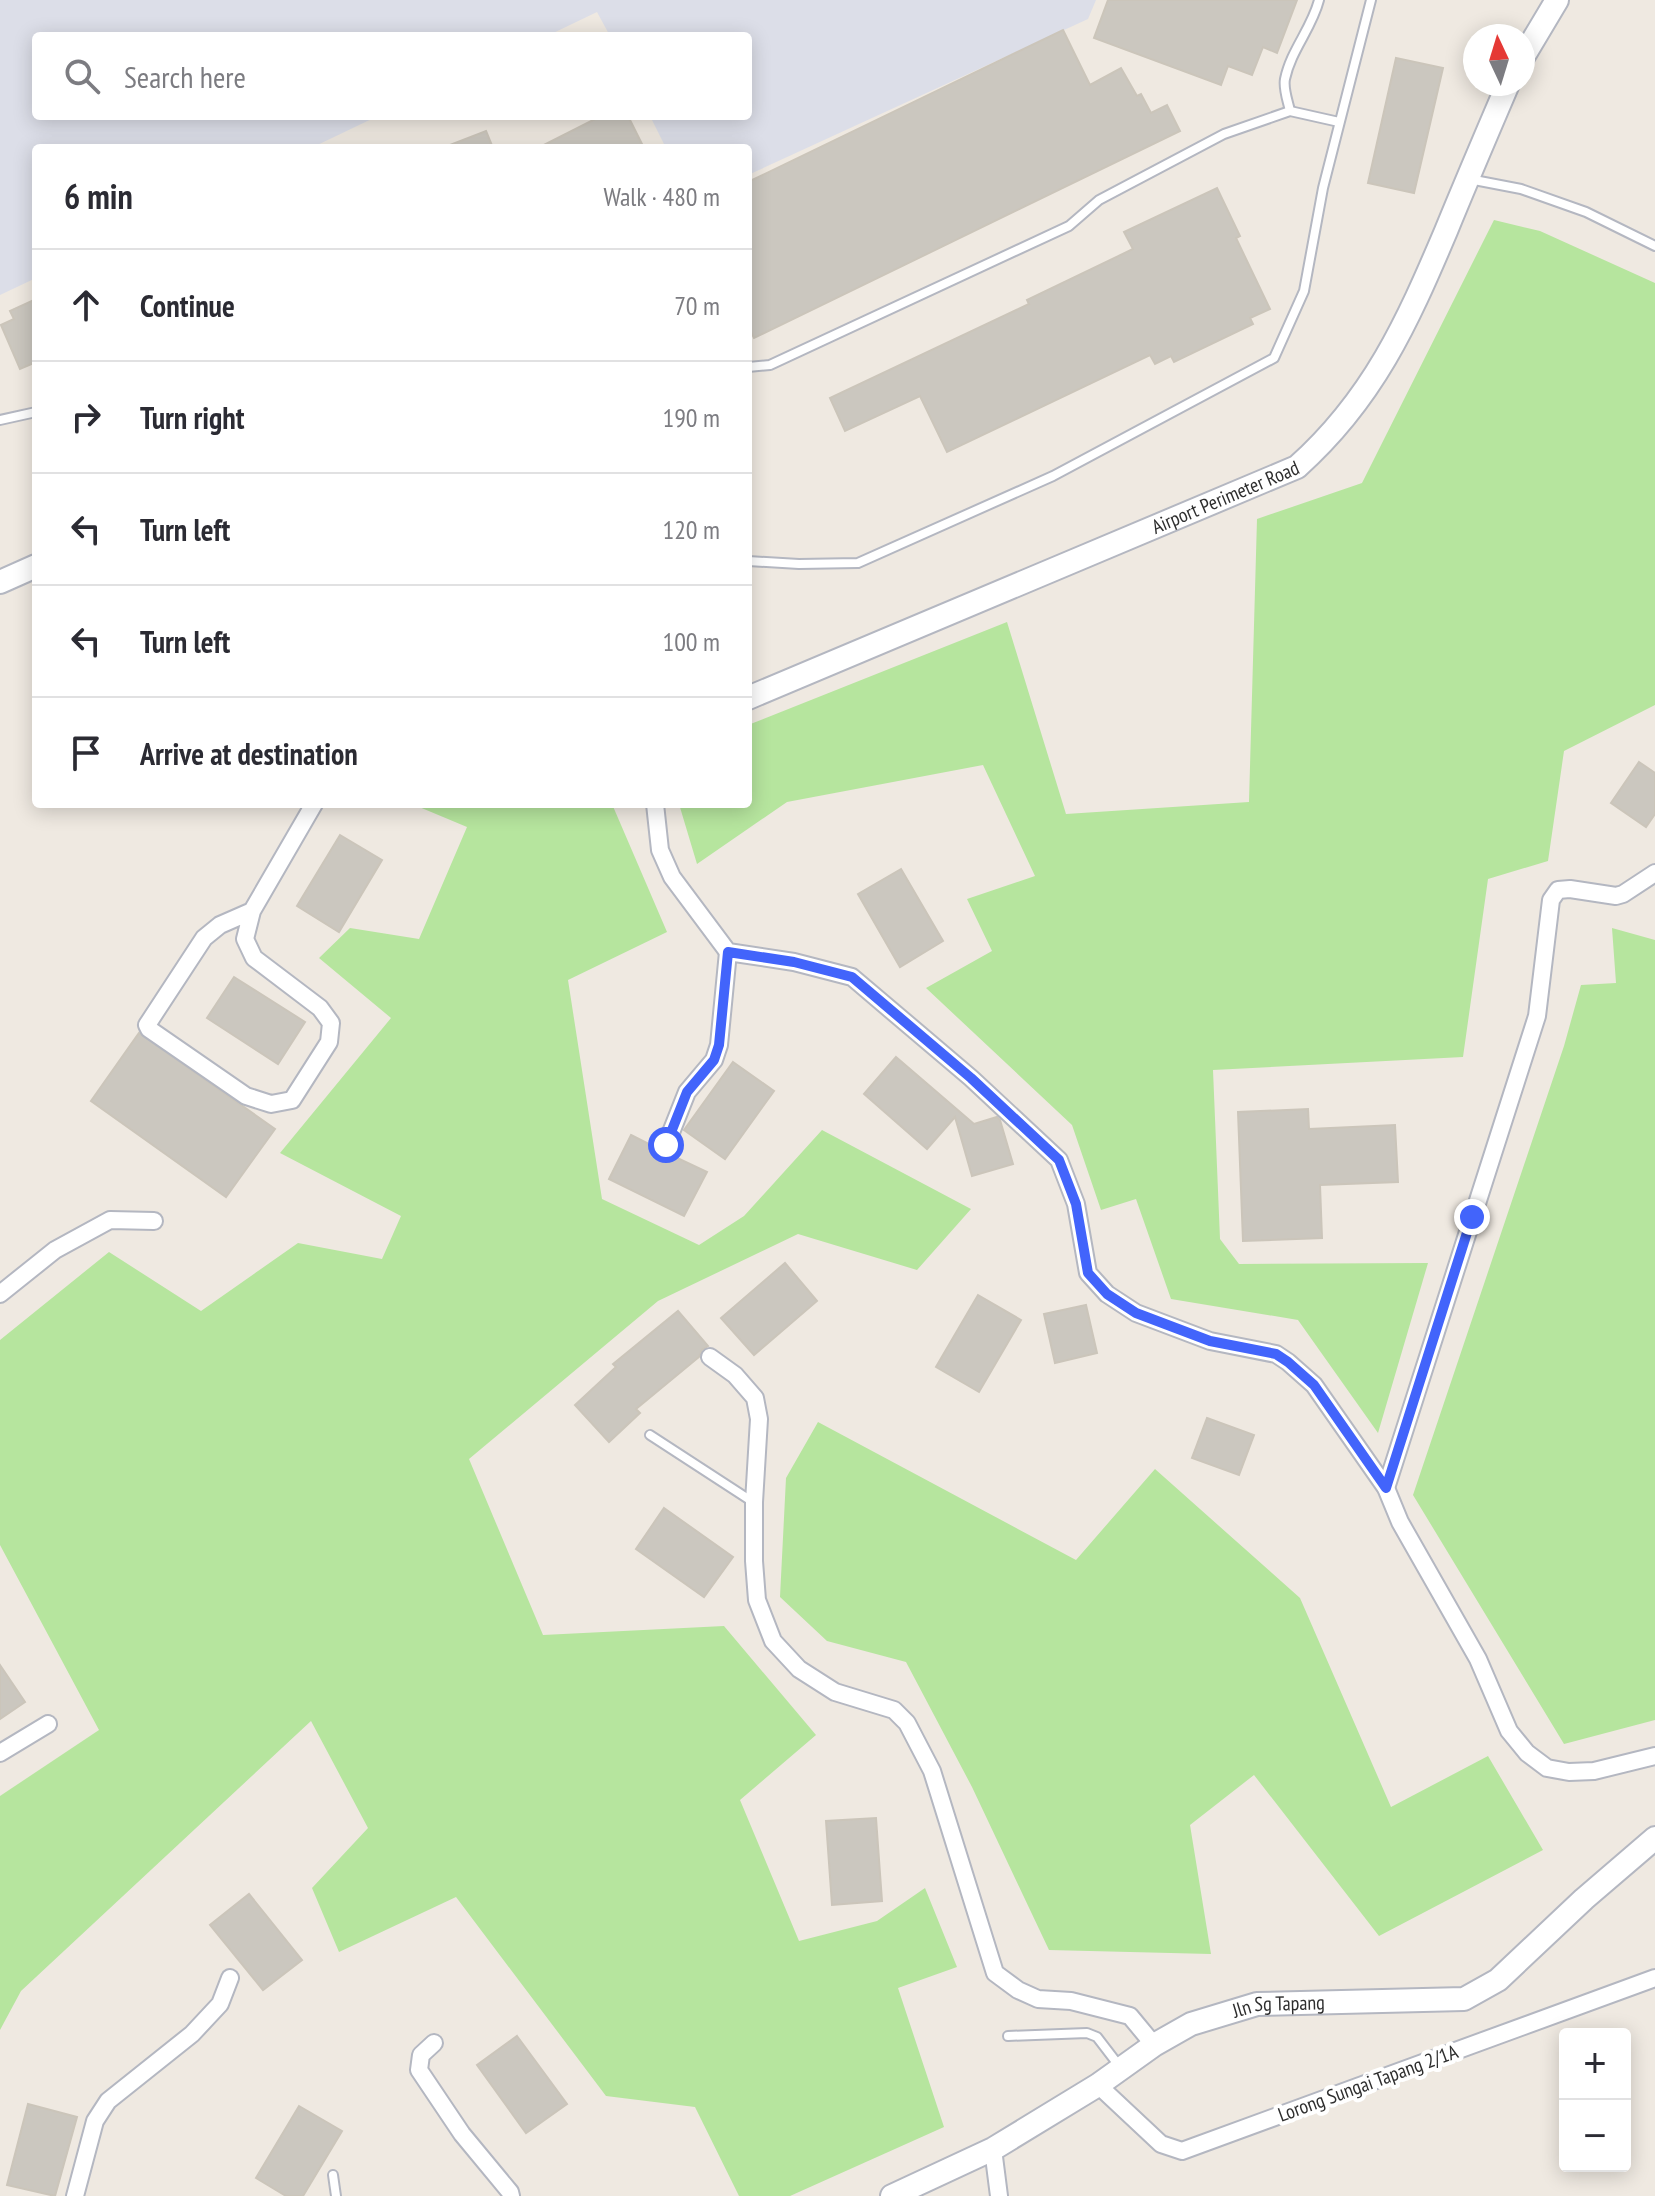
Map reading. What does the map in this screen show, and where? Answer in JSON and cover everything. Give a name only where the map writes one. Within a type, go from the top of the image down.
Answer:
[{"type":"street","points":[[1535,37],[1557,0]]},
{"type":"street","name":"Airport Perimeter Road","points":[[752,696],[1297,467],[1341,423],[1366,391],[1397,341],[1503,96]]},
{"type":"street","points":[[0,582],[32,568]]},
{"type":"street","points":[[252,911],[220,925],[204,938],[147,1025],[246,1096],[271,1104],[292,1100],[329,1042],[331,1023],[320,1008],[254,958],[245,939],[252,911],[312,808]]},
{"type":"street","points":[[655,808],[660,850],[672,877],[728,952],[719,1045],[714,1060],[687,1092],[666,1145]]},
{"type":"street","points":[[1386,1488],[1537,1016],[1551,900],[1558,890],[1570,889],[1616,896],[1655,873]]},
{"type":"street","points":[[728,952],[794,962],[852,977],[971,1078],[1059,1160],[1076,1204],[1088,1273],[1107,1294],[1136,1313],[1210,1341],[1276,1354],[1314,1385],[1386,1488],[1400,1522],[1478,1659],[1509,1731],[1527,1753],[1547,1768],[1569,1772],[1594,1771],[1655,1756]]},
{"type":"street","points":[[0,1294],[55,1250],[110,1220],[154,1221]]},
{"type":"street","points":[[710,1357],[735,1375],[755,1398],[759,1419],[754,1561],[757,1600],[773,1641],[799,1669],[835,1692],[894,1710],[907,1723],[932,1771],[995,1973],[1018,1990],[1038,1999],[1071,2001],[1130,2016],[1154,2045]]},
{"type":"street","points":[[0,1753],[48,1724]]},
{"type":"street","name":"Jln Sg Tapang","points":[[892,2196],[993,2149],[1191,2024],[1257,2004],[1464,1999],[1498,1980],[1655,1838]]},
{"type":"street","points":[[75,2196],[95,2121],[108,2101],[192,2034],[220,2004],[230,1978]]},
{"type":"street","name":"Lorong Sungai Tapang 2/1A","points":[[1098,2085],[1161,2144],[1182,2151],[1655,1978]]},
{"type":"street","points":[[434,2043],[421,2055],[419,2070],[462,2134],[511,2196]]},
{"type":"street","points":[[993,2149],[999,2196]]},
{"type":"lane","points":[[1290,111],[1284,82],[1294,53],[1314,18],[1319,0]]},
{"type":"lane","points":[[752,561],[858,563],[1053,476],[1274,358],[1304,291],[1323,188],[1371,0]]},
{"type":"lane","points":[[752,367],[770,365],[1069,226],[1099,200],[1224,134],[1290,111],[1339,122]]},
{"type":"lane","points":[[1468,179],[1521,189],[1547,198],[1586,212],[1655,246]]},
{"type":"lane","points":[[0,420],[32,413]]},
{"type":"lane","points":[[650,1435],[754,1502]]},
{"type":"lane","points":[[1008,2036],[1087,2033],[1097,2037],[1121,2068]]},
{"type":"lane","points":[[333,2175],[336,2196]]},
{"type":"shaded area","points":[[0,0],[1096,0],[1088,19],[752,173],[752,144],[664,144],[652,120],[752,120],[752,32],[608,32],[597,12],[555,32],[32,32],[32,120],[370,120],[319,144],[32,144],[32,280],[0,295]]},
{"type":"green space","points":[[1494,220],[1540,231],[1655,283],[1655,705],[1564,751],[1548,861],[1488,879],[1463,1057],[1213,1070],[1220,1239],[1239,1264],[1428,1263],[1378,1433],[1298,1320],[1171,1299],[1136,1199],[1101,1210],[1072,1125],[926,988],[992,951],[967,899],[1035,876],[983,765],[787,802],[697,864],[680,808],[752,808],[752,723],[1007,622],[1066,814],[1249,802],[1257,519],[1362,483]]},
{"type":"green space","points":[[422,808],[614,808],[667,932],[568,980],[602,1199],[699,1245],[744,1216],[822,1130],[971,1209],[917,1270],[798,1234],[658,1301],[469,1459],[543,1635],[724,1626],[816,1735],[740,1800],[799,1941],[877,1921],[925,1888],[957,1967],[898,1988],[944,2127],[790,2196],[739,2196],[695,2107],[606,2096],[456,1897],[339,1952],[312,1888],[368,1828],[311,1721],[21,1991],[0,2030],[0,1796],[99,1730],[0,1545],[0,1340],[109,1252],[201,1311],[298,1243],[382,1259],[401,1216],[280,1153],[391,1018],[319,958],[350,928],[419,939],[467,827]]},
{"type":"green space","points":[[1612,928],[1655,940],[1655,1720],[1564,1744],[1413,1495],[1564,1046],[1581,985],[1616,983]]},
{"type":"green space","points":[[818,1422],[1076,1560],[1155,1469],[1300,1598],[1391,1807],[1488,1756],[1543,1850],[1379,1936],[1254,1775],[1190,1825],[1211,1954],[1049,1950],[972,1787],[906,1662],[827,1641],[780,1597],[786,1478]]},
{"type":"building","points":[[1108,0],[1297,0],[1277,53],[1263,47],[1252,75],[1228,66],[1221,85],[1094,38]]},
{"type":"building","points":[[1063,30],[1090,85],[1121,68],[1151,113],[1167,105],[1180,131],[754,338],[752,180]]},
{"type":"building","points":[[1396,58],[1443,68],[1414,193],[1368,183]]},
{"type":"building","points":[[593,120],[630,120],[642,144],[546,144]]},
{"type":"building","points":[[486,131],[491,144],[453,144]]},
{"type":"building","points":[[1217,188],[1240,236],[1236,238],[1270,309],[1250,318],[1253,324],[1174,362],[1171,356],[1155,364],[1150,355],[947,452],[920,396],[845,431],[830,398],[1029,304],[1027,300],[1133,249],[1124,232]]},
{"type":"building","points":[[32,301],[32,364],[20,369],[1,325],[14,319],[10,311]]},
{"type":"building","points":[[1639,762],[1655,773],[1655,814],[1646,827],[1611,803]]},
{"type":"building","points":[[340,835],[382,860],[339,932],[297,906]]},
{"type":"building","points":[[901,869],[943,941],[900,967],[858,894]]},
{"type":"building","points":[[234,977],[305,1022],[278,1064],[207,1018]]},
{"type":"building","points":[[139,1033],[275,1129],[226,1197],[91,1101]]},
{"type":"building","points":[[896,1057],[974,1124],[997,1117],[1013,1164],[972,1176],[955,1117],[927,1149],[864,1094]]},
{"type":"building","points":[[733,1062],[774,1091],[725,1159],[684,1130]]},
{"type":"building","points":[[1308,1109],[1309,1129],[1395,1125],[1398,1182],[1320,1185],[1322,1238],[1243,1241],[1238,1112]]},
{"type":"building","points":[[631,1135],[655,1147],[661,1155],[671,1155],[707,1172],[684,1216],[609,1179]]},
{"type":"building","points":[[785,1263],[817,1301],[754,1355],[721,1318]]},
{"type":"building","points":[[978,1295],[1021,1320],[979,1392],[936,1367]]},
{"type":"building","points":[[1086,1305],[1097,1353],[1055,1363],[1044,1314]]},
{"type":"building","points":[[678,1311],[708,1346],[636,1409],[640,1413],[609,1442],[575,1405],[616,1367],[613,1364]]},
{"type":"building","points":[[1207,1418],[1254,1435],[1239,1475],[1192,1458]]},
{"type":"building","points":[[664,1508],[733,1557],[704,1597],[636,1549]]},
{"type":"building","points":[[0,1665],[25,1702],[0,1719]]},
{"type":"building","points":[[876,1818],[882,1901],[832,1905],[826,1821]]},
{"type":"building","points":[[249,1894],[302,1960],[263,1990],[210,1925]]},
{"type":"building","points":[[517,2036],[567,2104],[526,2133],[477,2065]]},
{"type":"building","points":[[28,2104],[77,2117],[55,2196],[7,2185]]},
{"type":"building","points":[[299,2106],[342,2131],[303,2196],[286,2196],[256,2178]]},
{"type":"route","points":[[666,1145],[687,1092],[714,1060],[719,1045],[728,952],[794,962],[852,977],[971,1078],[1059,1160],[1076,1204],[1088,1273],[1107,1294],[1136,1313],[1210,1341],[1276,1354],[1288,1362],[1314,1385],[1386,1488],[1472,1217]]}]
